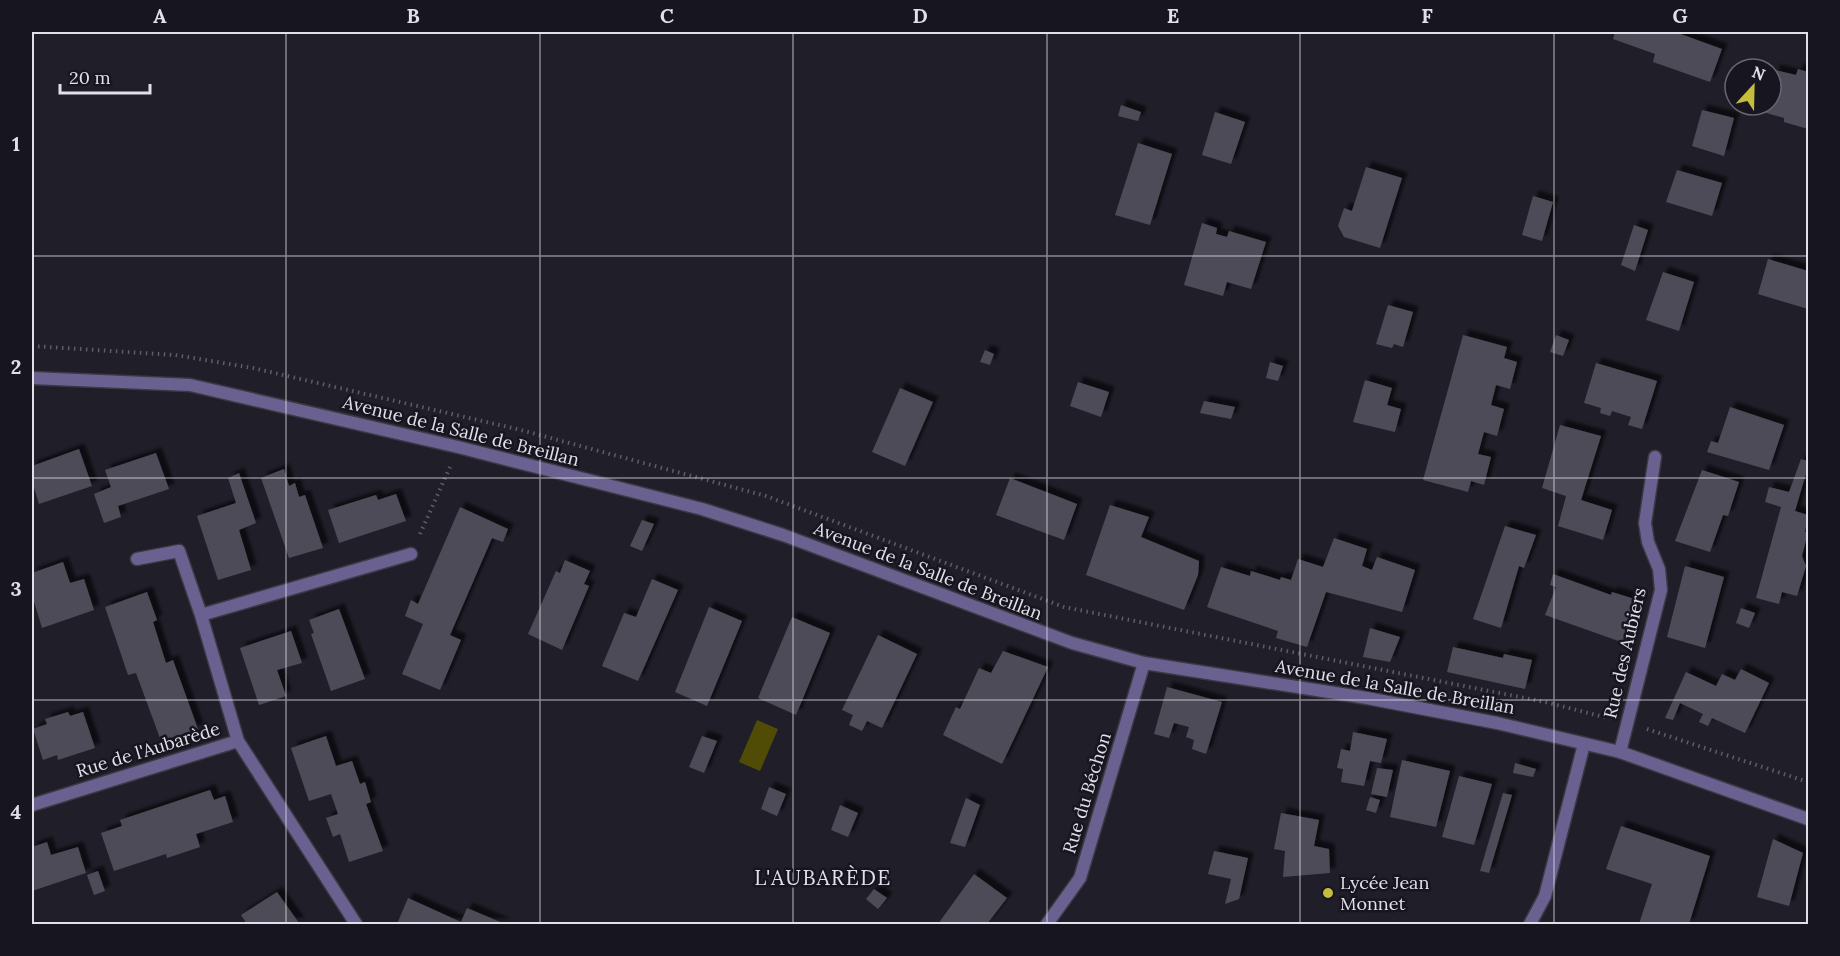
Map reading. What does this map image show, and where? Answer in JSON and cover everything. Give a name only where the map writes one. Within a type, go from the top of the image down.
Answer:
[{"type":"street","name":"Avenue de la Salle de Breillan","points":[[32,378],[190,385],[458,447],[702,509],[783,535],[1051,637],[1144,663],[1367,698],[1497,723],[1620,752],[1809,819]]},
{"type":"street","name":"Rue des Aubiers","points":[[1620,752],[1661,590],[1659,569],[1648,542],[1645,523],[1655,457]]},
{"type":"street","points":[[137,559],[179,550],[201,615],[238,741]]},
{"type":"street","points":[[201,615],[411,554]]},
{"type":"street","name":"Rue du Béchon","points":[[1047,924],[1080,878],[1144,663]]},
{"type":"street","name":"Rue de l'Aubarède","points":[[32,805],[238,741],[356,924]]},
{"type":"street","points":[[1530,924],[1545,896],[1584,744]]},
{"type":"path","points":[[411,554],[458,447]]},
{"type":"path","points":[[1064,607],[1545,702],[1628,723],[1809,782]]},
{"type":"shaded area","points":[[757,720],[778,729],[760,771],[739,762]]},
{"type":"building","points":[[1615,32],[1675,32],[1722,49],[1710,82],[1653,62],[1655,54],[1613,39]]},
{"type":"building","points":[[1798,69],[1808,72],[1808,129],[1784,122],[1784,118],[1780,117],[1783,117],[1783,72],[1796,75]]},
{"type":"building","points":[[1121,105],[1141,112],[1138,121],[1118,116]]},
{"type":"building","points":[[1702,110],[1734,118],[1724,156],[1692,146]]},
{"type":"building","points":[[1215,112],[1245,122],[1231,164],[1202,155]]},
{"type":"building","points":[[1138,143],[1172,154],[1150,225],[1115,215]]},
{"type":"building","points":[[1366,167],[1402,178],[1380,248],[1344,237],[1338,226],[1344,208],[1352,211]]},
{"type":"building","points":[[1677,170],[1722,183],[1712,216],[1666,202]]},
{"type":"building","points":[[1533,196],[1553,202],[1542,241],[1522,235]]},
{"type":"building","points":[[1202,223],[1217,228],[1216,234],[1227,237],[1229,231],[1266,242],[1251,289],[1227,282],[1223,296],[1184,285]]},
{"type":"building","points":[[1634,225],[1648,230],[1635,271],[1621,265]]},
{"type":"building","points":[[1768,259],[1808,271],[1808,309],[1758,294]]},
{"type":"building","points":[[1663,272],[1694,282],[1679,331],[1646,320]]},
{"type":"building","points":[[1388,305],[1413,312],[1403,347],[1394,344],[1392,348],[1376,344]]},
{"type":"building","points":[[1463,335],[1507,347],[1504,358],[1517,362],[1510,389],[1496,385],[1491,405],[1504,409],[1497,436],[1484,432],[1478,454],[1491,457],[1484,485],[1471,481],[1468,492],[1423,480]]},
{"type":"building","points":[[1556,335],[1569,340],[1563,356],[1550,352]]},
{"type":"building","points":[[985,350],[994,354],[990,365],[980,362]]},
{"type":"building","points":[[1270,362],[1283,366],[1278,381],[1266,378]]},
{"type":"building","points":[[1596,363],[1657,381],[1642,429],[1628,425],[1631,417],[1612,411],[1610,416],[1600,413],[1601,408],[1584,403]]},
{"type":"building","points":[[1365,380],[1392,388],[1387,405],[1401,409],[1395,432],[1353,422]]},
{"type":"building","points":[[1078,382],[1109,392],[1101,417],[1070,406]]},
{"type":"building","points":[[900,388],[933,402],[905,466],[872,452]]},
{"type":"building","points":[[1204,401],[1235,407],[1231,419],[1200,413]]},
{"type":"building","points":[[1730,407],[1784,425],[1769,470],[1707,452],[1711,441],[1718,443]]},
{"type":"building","points":[[1560,425],[1601,436],[1581,500],[1612,510],[1603,540],[1558,526],[1566,496],[1542,488]]},
{"type":"building","points":[[79,449],[92,486],[39,504],[32,481],[32,466]]},
{"type":"building","points":[[156,453],[169,489],[118,506],[121,517],[104,523],[94,494],[111,487],[105,470]]},
{"type":"building","points":[[1801,459],[1808,461],[1808,467],[1795,511],[1808,515],[1805,532],[1808,532],[1802,556],[1806,566],[1797,596],[1782,592],[1779,604],[1756,598],[1781,507],[1765,502],[1769,487],[1789,492]]},
{"type":"building","points":[[284,469],[289,486],[295,483],[299,497],[305,495],[323,548],[289,558],[261,478]]},
{"type":"building","points":[[1702,470],[1739,482],[1728,516],[1723,515],[1710,552],[1675,541]]},
{"type":"building","points":[[239,473],[256,523],[239,530],[251,570],[218,580],[197,516],[236,503],[228,478]]},
{"type":"building","points":[[1010,478],[1077,504],[1064,540],[996,515]]},
{"type":"building","points":[[396,494],[406,521],[339,543],[328,510],[376,495],[378,500]]},
{"type":"building","points":[[1110,505],[1149,517],[1141,537],[1199,561],[1198,575],[1184,610],[1086,575]]},
{"type":"building","points":[[460,507],[508,529],[503,542],[492,538],[450,635],[461,640],[440,690],[402,674],[423,624],[405,616],[411,600],[418,604]]},
{"type":"building","points":[[642,520],[654,524],[642,551],[630,546]]},
{"type":"building","points":[[1505,526],[1536,535],[1524,568],[1519,566],[1501,628],[1473,619]]},
{"type":"building","points":[[1334,538],[1367,549],[1362,566],[1372,570],[1377,557],[1415,570],[1402,612],[1326,592],[1307,647],[1276,638],[1278,631],[1207,607],[1221,567],[1250,576],[1251,571],[1280,580],[1281,577],[1291,580],[1298,559],[1323,567]]},
{"type":"building","points":[[565,560],[590,571],[584,584],[589,586],[562,650],[528,634],[556,571],[560,573]]},
{"type":"building","points":[[63,562],[70,583],[84,579],[94,610],[42,628],[32,595],[32,573]]},
{"type":"building","points":[[1685,566],[1724,577],[1705,648],[1667,637]]},
{"type":"building","points":[[1553,574],[1611,595],[1612,592],[1641,601],[1627,644],[1545,615],[1556,587],[1550,585]]},
{"type":"building","points":[[652,579],[678,590],[638,681],[602,666],[624,613],[636,617]]},
{"type":"building","points":[[147,592],[157,620],[153,622],[166,663],[173,660],[198,729],[161,741],[136,673],[128,675],[105,607]]},
{"type":"building","points":[[709,607],[742,621],[707,706],[675,692]]},
{"type":"building","points":[[1741,608],[1755,613],[1749,628],[1736,623]]},
{"type":"building","points":[[339,609],[365,679],[331,691],[311,634],[314,633],[309,620]]},
{"type":"building","points":[[792,617],[830,633],[796,715],[758,698]]},
{"type":"building","points":[[1370,628],[1400,637],[1390,662],[1363,657]]},
{"type":"building","points":[[291,631],[302,663],[277,670],[286,696],[259,705],[240,648]]},
{"type":"building","points":[[878,635],[917,654],[882,728],[867,721],[862,731],[849,725],[853,715],[842,710]]},
{"type":"building","points":[[1453,647],[1503,658],[1504,654],[1532,660],[1525,689],[1447,672]]},
{"type":"building","points":[[1003,651],[1048,667],[1002,764],[943,735],[956,707],[960,709],[979,668],[991,673]]},
{"type":"building","points":[[1741,669],[1769,683],[1745,733],[1712,718],[1708,726],[1699,722],[1703,714],[1680,703],[1673,720],[1665,718],[1686,672],[1716,686],[1722,674],[1735,680]]},
{"type":"building","points":[[1167,687],[1222,702],[1206,754],[1192,749],[1194,740],[1186,737],[1189,727],[1174,723],[1169,738],[1154,734]]},
{"type":"building","points":[[68,712],[70,716],[83,712],[95,748],[58,760],[57,755],[43,760],[33,729],[47,724],[45,719]]},
{"type":"building","points":[[1353,732],[1387,739],[1381,763],[1370,761],[1364,786],[1341,782],[1343,769],[1337,768],[1341,749],[1350,751]]},
{"type":"building","points":[[326,736],[336,766],[352,761],[360,784],[365,782],[371,802],[366,804],[383,851],[349,862],[340,834],[333,837],[326,818],[338,814],[331,794],[309,801],[291,748]]},
{"type":"building","points":[[702,736],[717,741],[704,773],[689,767]]},
{"type":"building","points":[[1402,760],[1450,771],[1436,827],[1390,817]]},
{"type":"building","points":[[1515,763],[1536,769],[1533,777],[1513,773]]},
{"type":"building","points":[[1377,768],[1393,770],[1387,797],[1371,794]]},
{"type":"building","points":[[1459,776],[1492,784],[1474,845],[1442,837]]},
{"type":"building","points":[[769,787],[786,794],[777,816],[761,809]]},
{"type":"building","points":[[210,790],[214,800],[225,796],[233,822],[196,834],[200,847],[167,858],[166,854],[114,871],[101,833],[122,826],[120,820]]},
{"type":"building","points":[[1503,793],[1512,795],[1489,873],[1480,871]]},
{"type":"building","points":[[1370,797],[1380,800],[1376,813],[1366,810]]},
{"type":"building","points":[[966,798],[980,805],[965,847],[950,843]]},
{"type":"building","points":[[840,805],[858,813],[848,837],[831,830]]},
{"type":"building","points":[[1281,813],[1319,820],[1314,846],[1329,849],[1330,873],[1283,877],[1285,851],[1274,849]]},
{"type":"building","points":[[1621,826],[1710,856],[1689,924],[1639,924],[1652,884],[1606,869]]},
{"type":"building","points":[[1773,839],[1803,853],[1789,906],[1757,897]]},
{"type":"building","points":[[47,842],[51,855],[78,847],[86,873],[32,891],[32,847]]},
{"type":"building","points":[[1214,851],[1248,858],[1239,899],[1225,904],[1231,879],[1208,874]]},
{"type":"building","points":[[98,871],[105,891],[94,895],[87,875]]},
{"type":"building","points":[[974,874],[1007,898],[987,924],[938,924]]},
{"type":"building","points":[[874,889],[887,898],[878,909],[866,899]]},
{"type":"building","points":[[277,892],[299,923],[247,924],[241,915]]},
{"type":"building","points":[[408,898],[461,922],[467,908],[505,924],[397,924]]},
{"type":"place","name":"Lycée Jean Monnet","points":[[1328,893]]},
{"type":"district","name":"L'AUBARÈDE","points":[[823,878]]}]
